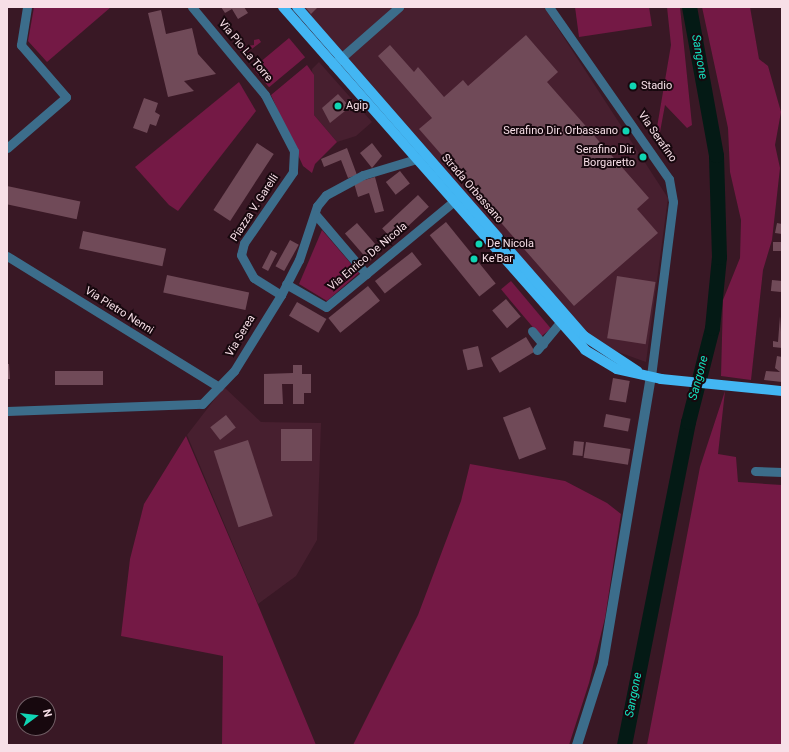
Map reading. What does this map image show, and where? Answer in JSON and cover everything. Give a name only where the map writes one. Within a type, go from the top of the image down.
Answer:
[{"type":"main road","name":"Strada Orbassano","points":[[283,7],[337,61],[457,199],[584,336],[641,373]]},
{"type":"main road","name":"Strada Orbassano","points":[[297,7],[337,61]]},
{"type":"main road","name":"Strada Orbassano","points":[[457,199],[559,324],[595,358],[617,369],[664,379],[782,391]]},
{"type":"street","points":[[7,148],[66,97],[21,45],[27,7]]},
{"type":"street","name":"Via Pio La Torre","points":[[192,7],[265,95],[295,158]]},
{"type":"street","points":[[337,61],[399,7]]},
{"type":"street","name":"Via Serafino","points":[[549,7],[665,169],[673,202],[651,376]]},
{"type":"street","name":"Piazza V. Garelli","points":[[281,295],[248,271],[241,255],[242,248],[293,172],[295,158]]},
{"type":"street","name":"Via Serea","points":[[7,411],[202,404],[234,372],[281,295],[315,214],[326,195],[345,182],[421,158]]},
{"type":"street","name":"Via Enrico De Nicola","points":[[286,284],[326,308],[457,199]]},
{"type":"street","points":[[315,214],[366,274]]},
{"type":"street","name":"Via Pietro Nenni","points":[[7,256],[219,387]]},
{"type":"street","points":[[532,331],[540,347],[559,324]]},
{"type":"street","points":[[577,745],[603,663],[651,376]]},
{"type":"street","points":[[755,471],[782,472]]},
{"type":"shaded area","points":[[34,7],[111,7],[47,62],[28,41]]},
{"type":"shaded area","points":[[301,7],[544,7],[668,198],[646,362],[607,348],[586,332]]},
{"type":"shaded area","points":[[575,7],[649,7],[652,26],[579,37]]},
{"type":"shaded area","points":[[667,7],[680,7],[692,125],[687,128],[665,105],[660,132],[656,133],[671,45]]},
{"type":"shaded area","points":[[702,7],[750,7],[759,59],[768,66],[781,112],[775,145],[780,168],[772,240],[763,270],[751,380],[721,376],[723,300],[740,258],[741,220],[730,172],[728,128]]},
{"type":"shaded area","points":[[289,38],[305,57],[269,87],[253,68]]},
{"type":"shaded area","points":[[259,39],[261,42],[244,55],[235,44],[238,41],[240,47],[254,45],[254,40]]},
{"type":"shaded area","points":[[319,62],[372,122],[356,136],[337,142],[314,115],[312,69]]},
{"type":"shaded area","points":[[307,65],[314,75],[314,115],[337,142],[315,164],[312,173],[303,166],[271,95]]},
{"type":"shaded area","points":[[239,82],[256,111],[178,211],[169,205],[135,167]]},
{"type":"shaded area","points":[[322,230],[359,273],[327,301],[299,284]]},
{"type":"shaded area","points":[[511,281],[551,328],[541,337],[501,289]]},
{"type":"shaded area","points":[[224,387],[261,422],[321,423],[317,540],[296,576],[258,604],[187,435]]},
{"type":"shaded area","points":[[725,391],[718,454],[736,457],[738,482],[782,485],[782,745],[647,745],[700,467]]},
{"type":"shaded area","points":[[186,436],[316,745],[222,745],[223,656],[121,636],[130,559],[144,504]]},
{"type":"shaded area","points":[[470,464],[565,481],[607,503],[621,514],[605,618],[589,683],[569,745],[353,745],[418,615],[461,501]]},
{"type":"building","points":[[221,7],[244,7],[248,13],[238,19],[232,9],[225,13]]},
{"type":"building","points":[[305,7],[318,7],[311,14]]},
{"type":"building","points":[[161,10],[166,34],[192,28],[198,54],[216,74],[184,81],[194,91],[168,97],[148,13]]},
{"type":"building","points":[[526,35],[558,72],[547,82],[649,198],[637,209],[658,233],[574,306],[419,129],[432,118],[378,56],[390,45],[414,72],[418,67],[444,97],[463,80],[468,86]]},
{"type":"building","points":[[338,94],[350,107],[330,123],[322,108]]},
{"type":"building","points":[[144,98],[158,103],[155,112],[160,115],[156,126],[150,124],[147,133],[133,128]]},
{"type":"building","points":[[257,143],[274,154],[230,221],[213,210]]},
{"type":"building","points":[[372,143],[382,156],[372,168],[360,153]]},
{"type":"building","points":[[347,148],[357,175],[348,178],[341,160],[324,167],[321,159]]},
{"type":"building","points":[[400,171],[410,184],[396,195],[386,182]]},
{"type":"building","points":[[375,177],[384,211],[375,213],[369,193],[358,197],[354,183]]},
{"type":"building","points":[[7,186],[80,202],[77,219],[7,204]]},
{"type":"building","points":[[418,195],[429,207],[393,240],[382,228]]},
{"type":"building","points":[[446,222],[496,283],[479,297],[430,235]]},
{"type":"building","points":[[357,223],[381,251],[369,261],[345,233]]},
{"type":"building","points":[[777,223],[782,224],[782,234],[775,233]]},
{"type":"building","points":[[83,231],[166,249],[162,266],[79,249]]},
{"type":"building","points":[[290,240],[299,245],[284,271],[275,266]]},
{"type":"building","points":[[773,242],[782,242],[782,251],[773,251]]},
{"type":"building","points":[[271,250],[277,253],[268,271],[262,268]]},
{"type":"building","points":[[412,252],[422,265],[385,294],[375,281]]},
{"type":"building","points":[[167,275],[249,292],[245,310],[163,293]]},
{"type":"building","points":[[617,276],[656,282],[646,344],[607,338]]},
{"type":"building","points":[[772,280],[782,281],[781,292],[771,291]]},
{"type":"building","points":[[368,286],[380,301],[340,333],[328,318]]},
{"type":"building","points":[[506,299],[521,317],[507,328],[492,311]]},
{"type":"building","points":[[297,302],[326,319],[318,333],[289,316]]},
{"type":"building","points":[[780,316],[782,348],[773,347],[773,341],[778,342]]},
{"type":"building","points":[[526,337],[535,352],[500,373],[491,358]]},
{"type":"building","points":[[478,346],[483,366],[468,370],[462,350]]},
{"type":"building","points":[[777,356],[782,357],[782,382],[764,380],[766,371],[780,372],[775,368]]},
{"type":"building","points":[[7,364],[9,364],[10,379],[7,379]]},
{"type":"building","points":[[293,365],[302,365],[302,374],[311,374],[311,393],[304,393],[304,404],[293,404],[293,384],[282,384],[283,404],[264,404],[264,374],[293,373]]},
{"type":"building","points":[[55,371],[103,371],[103,385],[55,385]]},
{"type":"building","points":[[613,378],[630,381],[626,403],[609,400]]},
{"type":"building","points":[[530,407],[546,449],[519,459],[503,417]]},
{"type":"building","points":[[606,414],[631,419],[628,432],[604,427]]},
{"type":"building","points":[[226,415],[236,428],[220,440],[210,427]]},
{"type":"building","points":[[281,429],[312,429],[312,461],[281,461]]},
{"type":"building","points":[[248,440],[273,516],[238,527],[214,451]]},
{"type":"building","points":[[574,441],[584,442],[582,456],[573,455]]},
{"type":"building","points":[[586,442],[630,449],[628,465],[583,458]]},
{"type":"waterway","name":"Sangone","points":[[624,745],[688,422],[712,328],[719,257],[716,155],[689,7]]},
{"type":"place","name":"Stadio","points":[[633,86]]},
{"type":"place","name":"Agip","points":[[338,106]]},
{"type":"place","name":"Serafino Dir. Orbassano","points":[[626,131]]},
{"type":"place","name":"Serafino Dir. Borgaretto","points":[[643,157]]},
{"type":"place","name":"De Nicola","points":[[479,244]]},
{"type":"place","name":"Ke'Bar","points":[[474,259]]}]
